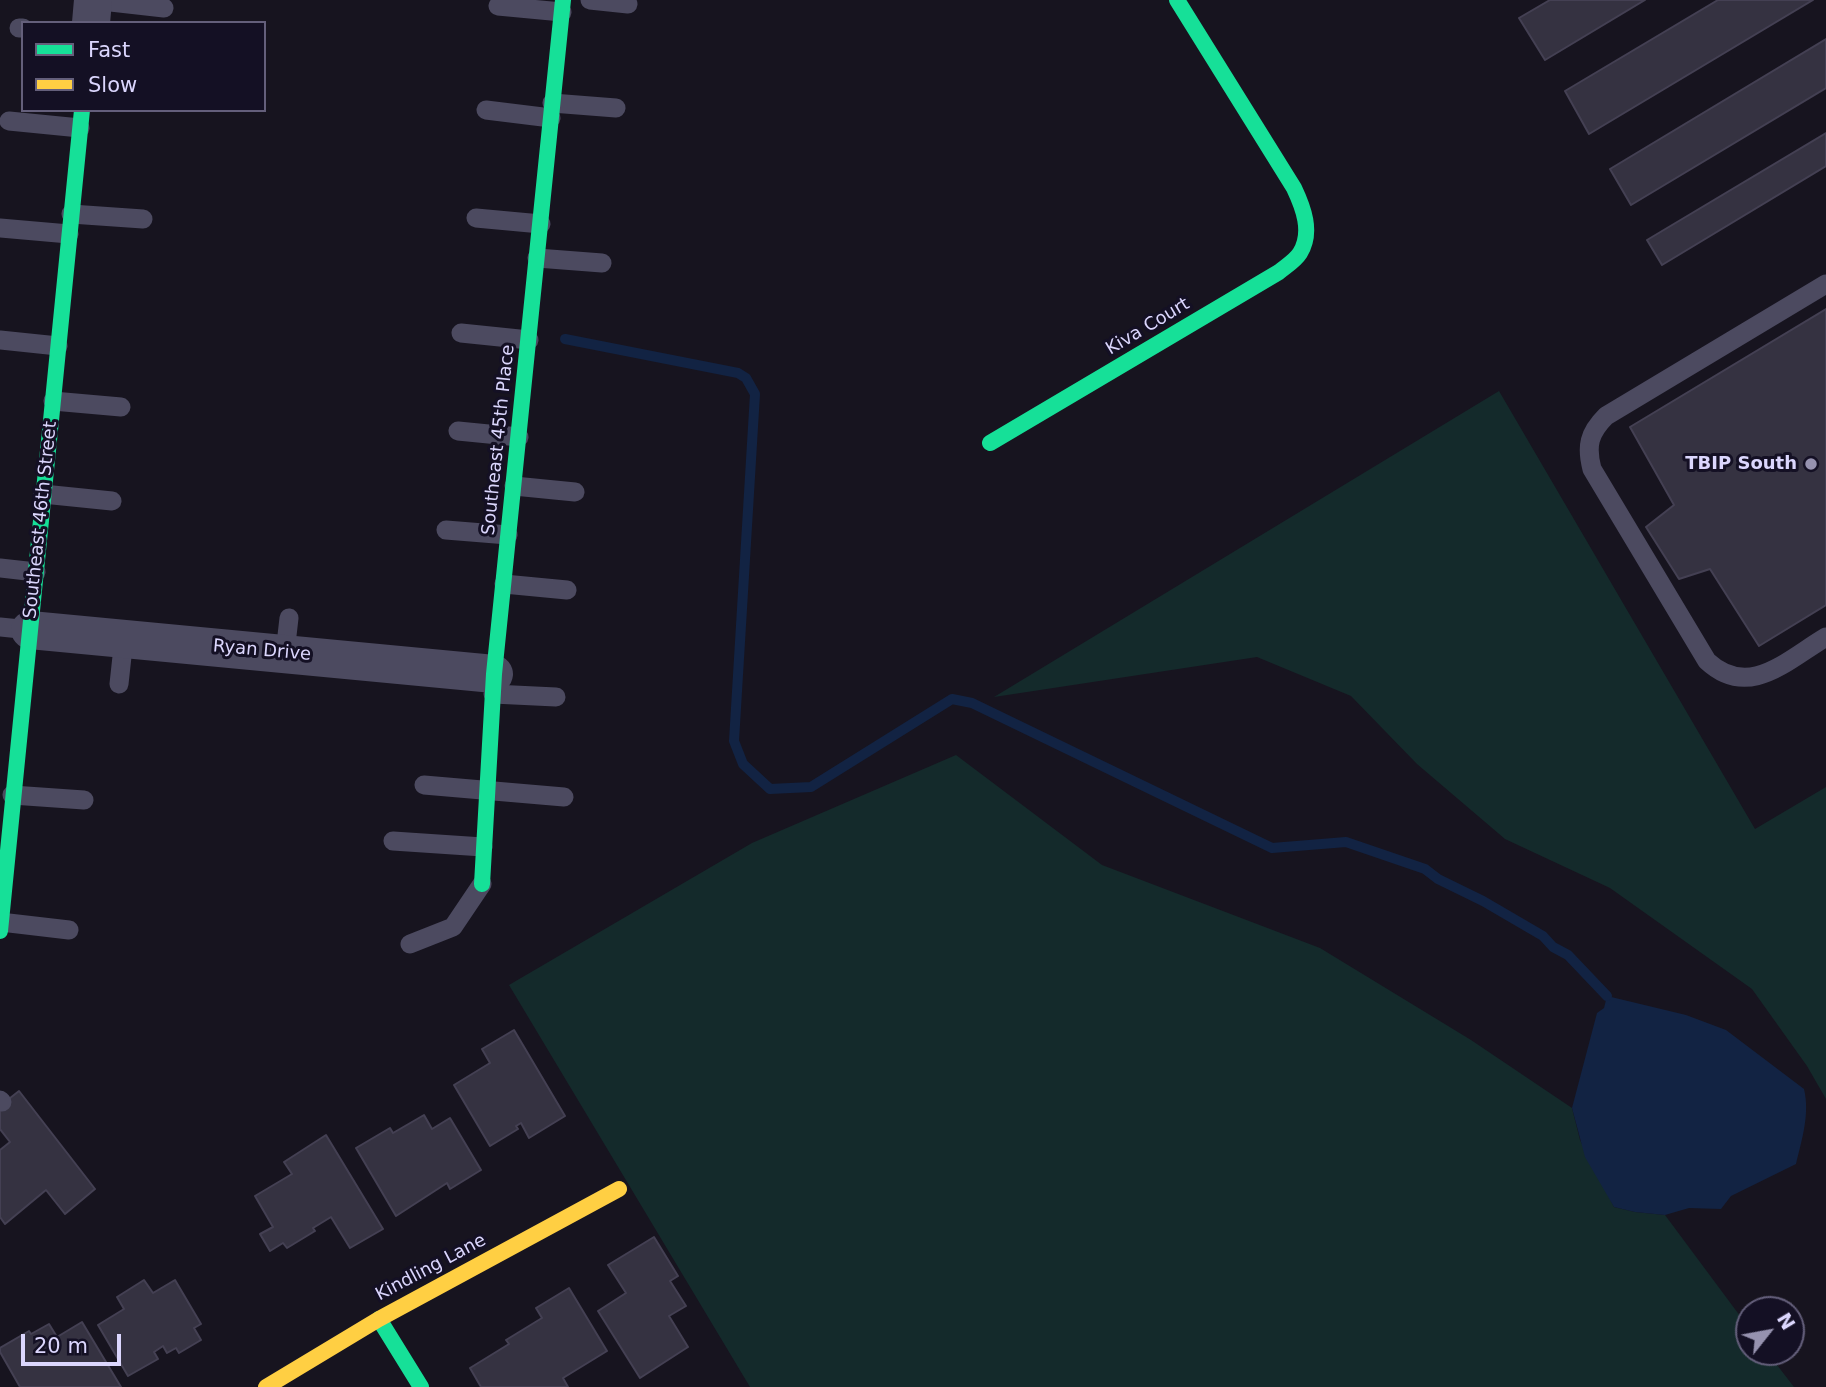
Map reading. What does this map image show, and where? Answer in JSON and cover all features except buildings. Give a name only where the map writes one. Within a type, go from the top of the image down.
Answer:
[{"type":"street","points":[[91,21],[93,0]]},
{"type":"street","name":"Kiva Court","points":[[990,443],[1279,272],[1300,253],[1307,228],[1303,205],[1177,0]]},
{"type":"street","name":"Southeast 45th Place","points":[[482,884],[494,684],[562,6]]},
{"type":"street","name":"Southeast 46th Street","points":[[0,931],[15,628],[36,572],[81,119]]},
{"type":"street","name":"Ryan Drive","points":[[15,628],[124,638],[287,635],[494,684]]},
{"type":"street","name":"Kindling Lane","points":[[265,1387],[379,1318],[619,1189]]},
{"type":"street","points":[[379,1318],[421,1387]]},
{"type":"lane","points":[[93,0],[164,8]]},
{"type":"lane","points":[[590,0],[628,4]]},
{"type":"lane","points":[[499,6],[562,6]]},
{"type":"lane","points":[[486,110],[616,108]]},
{"type":"lane","points":[[9,121],[81,119]]},
{"type":"lane","points":[[71,214],[143,219]]},
{"type":"lane","points":[[476,218],[541,224]]},
{"type":"lane","points":[[0,228],[69,234]]},
{"type":"lane","points":[[537,258],[602,263]]},
{"type":"lane","points":[[1826,284],[1616,410],[1597,425],[1591,434],[1588,455],[1592,469],[1707,662],[1718,672],[1742,679],[1756,677],[1826,636]]},
{"type":"lane","points":[[461,333],[529,340]]},
{"type":"lane","points":[[0,340],[58,346]]},
{"type":"lane","points":[[53,401],[121,408]]},
{"type":"lane","points":[[458,431],[519,437]]},
{"type":"lane","points":[[514,486],[575,492]]},
{"type":"lane","points":[[43,494],[112,501]]},
{"type":"lane","points":[[446,530],[509,536]]},
{"type":"lane","points":[[0,568],[36,572]]},
{"type":"lane","points":[[504,584],[567,590]]},
{"type":"lane","points":[[119,684],[124,638]]},
{"type":"lane","points":[[494,684],[556,697]]},
{"type":"lane","points":[[9,783],[84,800]]},
{"type":"lane","points":[[424,785],[565,797]]},
{"type":"lane","points":[[393,841],[483,847]]},
{"type":"lane","points":[[410,944],[453,927],[482,884]]},
{"type":"lane","points":[[0,922],[69,930]]},
{"type":"green space","points":[[1499,391],[1755,829],[1826,787],[1826,1099],[1807,1066],[1752,989],[1610,888],[1505,839],[1417,764],[1351,696],[1257,657],[994,697]]},
{"type":"green space","points":[[956,755],[1102,865],[1320,948],[1471,1040],[1572,1108],[1580,1140],[1614,1207],[1665,1215],[1735,1309],[1735,1366],[1778,1366],[1794,1387],[750,1387],[509,985],[752,843]]},
{"type":"water","points":[[1607,996],[1686,1015],[1726,1030],[1804,1089],[1806,1117],[1796,1164],[1731,1196],[1721,1209],[1689,1208],[1665,1215],[1614,1207],[1585,1157],[1572,1108],[1597,1013],[1604,1008]]},
{"type":"waterway","points":[[565,339],[738,373],[746,378],[755,394],[734,741],[743,764],[770,789],[811,787],[952,699],[972,703],[1272,848],[1346,842],[1425,869],[1438,879],[1483,901],[1543,936],[1553,947],[1568,955],[1607,996]]},
{"type":"traffic: fast","points":[[482,884],[494,674],[563,0]]},
{"type":"traffic: fast","points":[[990,443],[1279,272],[1296,258],[1304,245],[1305,220],[1294,188],[1177,0]]},
{"type":"traffic: fast","points":[[0,931],[82,112]]},
{"type":"traffic: fast","points":[[379,1319],[421,1387]]},
{"type":"traffic: slow","points":[[266,1387],[379,1319],[619,1189]]},
{"type":"place","name":"TBIP South","points":[[1811,464]]}]
